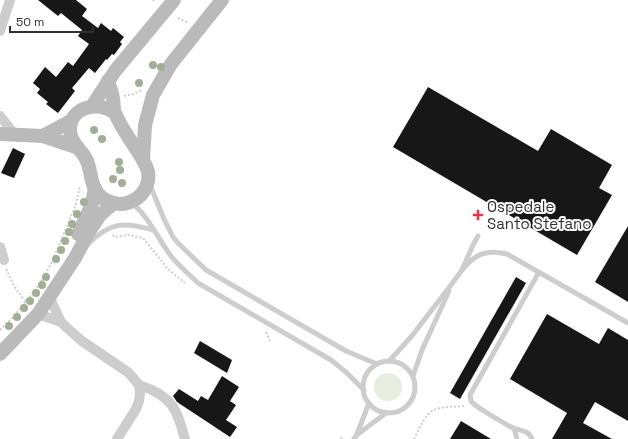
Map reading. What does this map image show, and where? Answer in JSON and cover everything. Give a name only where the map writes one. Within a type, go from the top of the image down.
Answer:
[{"type":"street","points":[[0,31],[10,0]]},
{"type":"street","points":[[43,136],[71,122],[78,113],[92,106],[115,70],[174,0]]},
{"type":"street","points":[[143,160],[145,125],[153,94],[171,64],[222,0]]},
{"type":"street","points":[[71,122],[71,136],[76,147],[87,160],[95,188],[103,198],[114,203],[126,204],[132,202],[146,187],[148,182],[148,172],[143,160],[115,113],[113,97],[108,81]]},
{"type":"street","points":[[92,106],[108,108],[115,113]]},
{"type":"street","points":[[0,116],[15,135]]},
{"type":"street","points":[[0,134],[43,136],[76,147]]},
{"type":"street","points":[[0,343],[34,304],[50,281],[88,215],[95,188]]},
{"type":"street","points":[[0,354],[38,314],[50,298],[100,215],[114,203]]},
{"type":"street","points":[[0,247],[4,260]]},
{"type":"street","points":[[50,298],[61,322]]},
{"type":"street","points":[[38,314],[61,322],[82,341],[129,373],[139,385],[156,391],[173,406],[178,414],[185,439]]},
{"type":"street","points":[[117,439],[136,409],[140,394],[139,385]]},
{"type":"lane","points":[[148,182],[173,237],[206,270],[346,351],[377,364]]},
{"type":"lane","points":[[132,202],[143,213],[171,256],[198,283],[330,360],[347,373],[364,390],[369,402],[378,410],[394,412],[402,409],[411,400],[415,388],[413,376],[422,350],[451,285]]},
{"type":"lane","points":[[75,258],[97,236],[110,227],[127,224],[154,230]]},
{"type":"lane","points":[[462,270],[478,236]]},
{"type":"lane","points":[[389,361],[412,337],[470,259],[485,253],[496,252],[511,255],[628,322]]},
{"type":"lane","points":[[532,439],[530,435],[514,428],[474,405],[471,401],[471,392],[539,272]]},
{"type":"lane","points":[[364,390],[366,374],[377,364],[389,361],[403,365],[413,376]]},
{"type":"lane","points":[[356,437],[369,402]]},
{"type":"lane","points":[[356,437],[386,412]]},
{"type":"lane","points":[[514,428],[516,439]]},
{"type":"path","points":[[178,18],[189,23]]},
{"type":"path","points":[[0,330],[26,302],[52,262],[76,204],[82,182]]},
{"type":"path","points":[[4,260],[8,276],[26,302]]},
{"type":"path","points":[[414,439],[432,411],[437,409],[474,405]]},
{"type":"shaded area","points":[[388,373],[394,374],[398,377],[401,381],[401,393],[398,397],[394,400],[388,401],[382,400],[378,397],[375,393],[374,387],[375,381],[378,377],[382,374]]},
{"type":"building","points":[[38,0],[76,0],[87,9],[82,16],[98,28],[101,23],[111,31],[113,28],[124,37],[120,42],[122,44],[114,55],[112,54],[107,60],[106,59],[95,73],[89,68],[72,88],[75,91],[58,113],[46,104],[48,102],[37,93],[40,89],[33,83],[45,67],[56,77],[68,62],[73,66],[89,44],[78,36],[82,30],[61,13],[58,16]]},
{"type":"building","points":[[428,87],[538,151],[551,129],[612,165],[599,188],[612,195],[577,255],[393,147]]},
{"type":"building","points":[[13,148],[25,154],[14,178],[1,173]]},
{"type":"building","points":[[628,226],[628,302],[595,282]]},
{"type":"building","points":[[516,277],[526,283],[460,399],[450,393]]},
{"type":"building","points":[[547,314],[599,344],[608,328],[628,340],[628,421],[595,402],[583,423],[612,439],[552,439],[567,413],[510,379]]},
{"type":"building","points":[[200,341],[232,360],[227,373],[194,353]]},
{"type":"building","points":[[222,376],[239,387],[230,401],[236,405],[226,420],[237,427],[230,437],[177,402],[173,396],[179,389],[198,401],[201,396],[208,400]]},
{"type":"building","points":[[461,421],[491,439],[450,439]]},
{"type":"place","name":"Ospedale Santo Stefano","points":[[478,215]]}]
